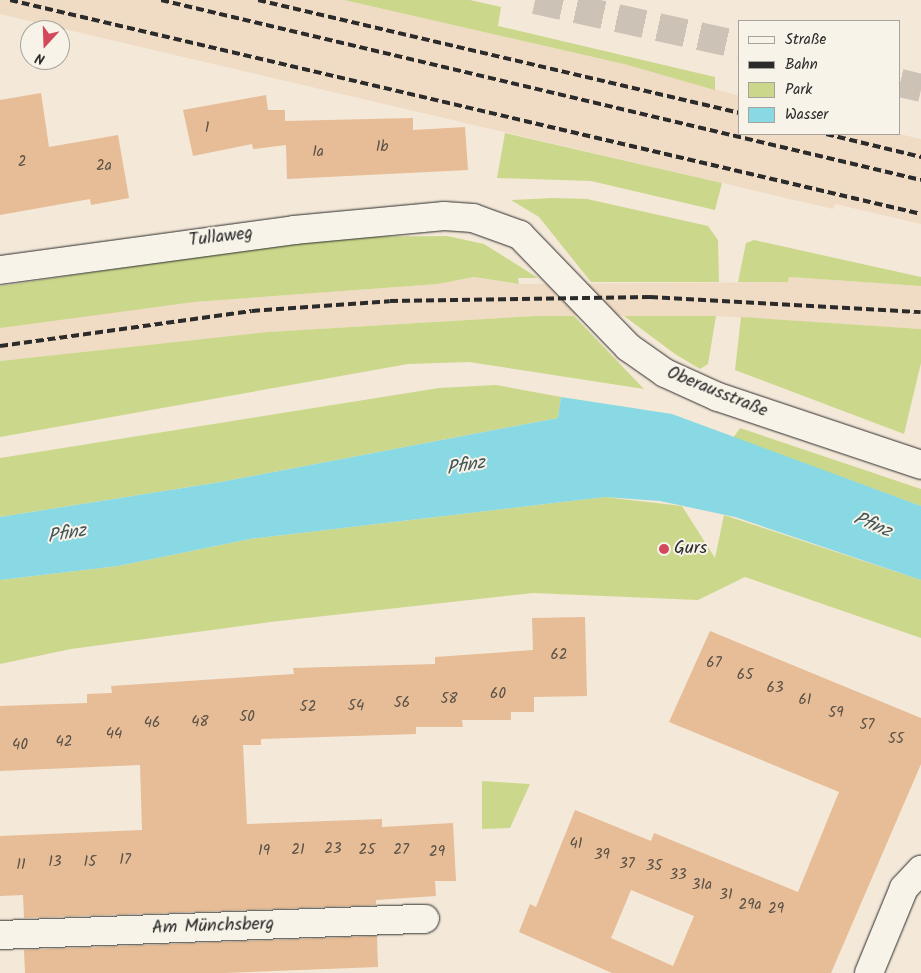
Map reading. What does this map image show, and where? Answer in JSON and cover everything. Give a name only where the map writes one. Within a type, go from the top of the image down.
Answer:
[{"type":"street","name":"Tullaweg","points":[[0,270],[154,246],[444,216]]},
{"type":"street","name":"Oberausstraße","points":[[444,216],[492,222],[520,235],[628,347],[665,373],[718,397],[921,465]]},
{"type":"street","points":[[869,973],[904,888],[921,870]]},
{"type":"street","name":"Am Münchsberg","points":[[0,935],[425,920]]},
{"type":"shaded area","points":[[0,0],[344,0],[624,64],[738,95],[738,135],[901,134],[921,139],[921,224],[835,204],[833,209],[70,30],[70,20],[26,20],[0,14]]},
{"type":"shaded area","points":[[474,277],[519,284],[788,282],[789,277],[921,286],[921,329],[716,316],[535,316],[268,332],[0,361],[0,328],[31,322],[194,302],[438,284]]},
{"type":"green space","points":[[344,0],[470,0],[501,7],[498,26],[715,77],[715,90],[624,64]]},
{"type":"green space","points":[[505,133],[722,183],[715,210],[591,181],[497,178]]},
{"type":"green space","points":[[587,199],[708,226],[718,240],[719,282],[591,282],[539,217],[511,200]]},
{"type":"green space","points":[[447,236],[484,244],[538,278],[518,278],[519,284],[474,277],[438,284],[194,302],[0,328],[0,286],[329,237]]},
{"type":"green space","points":[[754,240],[921,277],[921,286],[789,277],[788,282],[738,282],[746,243]]},
{"type":"green space","points":[[535,316],[574,316],[644,389],[469,362],[408,364],[0,437],[0,361],[268,332]]},
{"type":"green space","points":[[624,316],[716,316],[708,364],[700,369],[675,354]]},
{"type":"green space","points":[[741,317],[921,329],[921,363],[904,434],[735,370]]},
{"type":"green space","points":[[496,385],[561,397],[558,418],[221,482],[0,517],[0,458],[439,388]]},
{"type":"green space","points":[[740,428],[921,489],[921,506],[733,438]]},
{"type":"green space","points":[[605,497],[682,506],[715,558],[724,515],[921,580],[921,638],[745,577],[698,600],[533,593],[270,622],[71,649],[0,664],[0,580],[118,566],[250,539]]},
{"type":"green space","points":[[482,781],[530,784],[510,828],[482,829]]},
{"type":"water","name":"Pfinz","points":[[561,397],[672,414],[921,506],[921,580],[735,517],[660,501],[605,497],[250,539],[118,566],[0,580],[0,517],[221,482],[558,418]]},
{"type":"building","points":[[41,93],[49,147],[118,135],[129,198],[91,205],[90,199],[0,215],[0,100]]},
{"type":"building","points":[[266,95],[268,110],[285,110],[285,121],[413,118],[413,130],[465,127],[468,170],[287,179],[286,145],[253,149],[252,144],[193,156],[183,110]]},
{"type":"building","points":[[585,617],[587,696],[534,697],[534,712],[511,712],[511,720],[462,720],[463,727],[416,727],[416,734],[261,739],[261,745],[243,745],[247,824],[382,819],[382,827],[453,823],[456,881],[435,881],[436,896],[376,900],[376,905],[24,918],[23,895],[0,896],[0,836],[142,830],[140,765],[0,771],[0,706],[87,703],[87,694],[112,693],[111,686],[294,674],[293,668],[435,664],[435,657],[533,650],[532,618]]},
{"type":"building","points":[[710,631],[921,718],[921,764],[831,973],[612,973],[519,932],[530,904],[536,907],[575,810],[651,841],[654,833],[798,892],[839,792],[669,722]],"holes":[[[631,890],[694,916],[673,966],[611,938]]]},
{"type":"building","points":[[377,936],[378,967],[225,973],[25,973],[24,950]]},
{"type":"tunnel","points":[[535,0],[738,45]]},
{"type":"tunnel","points":[[901,83],[921,88]]},
{"type":"railway","points":[[10,0],[921,214]]},
{"type":"railway","points":[[161,0],[921,180]]},
{"type":"railway","points":[[258,0],[738,113]]},
{"type":"railway","points":[[830,135],[921,157]]},
{"type":"railway","points":[[0,346],[252,311],[390,301],[650,297],[921,312]]},
{"type":"place","name":"Gurs","points":[[664,549]]}]
